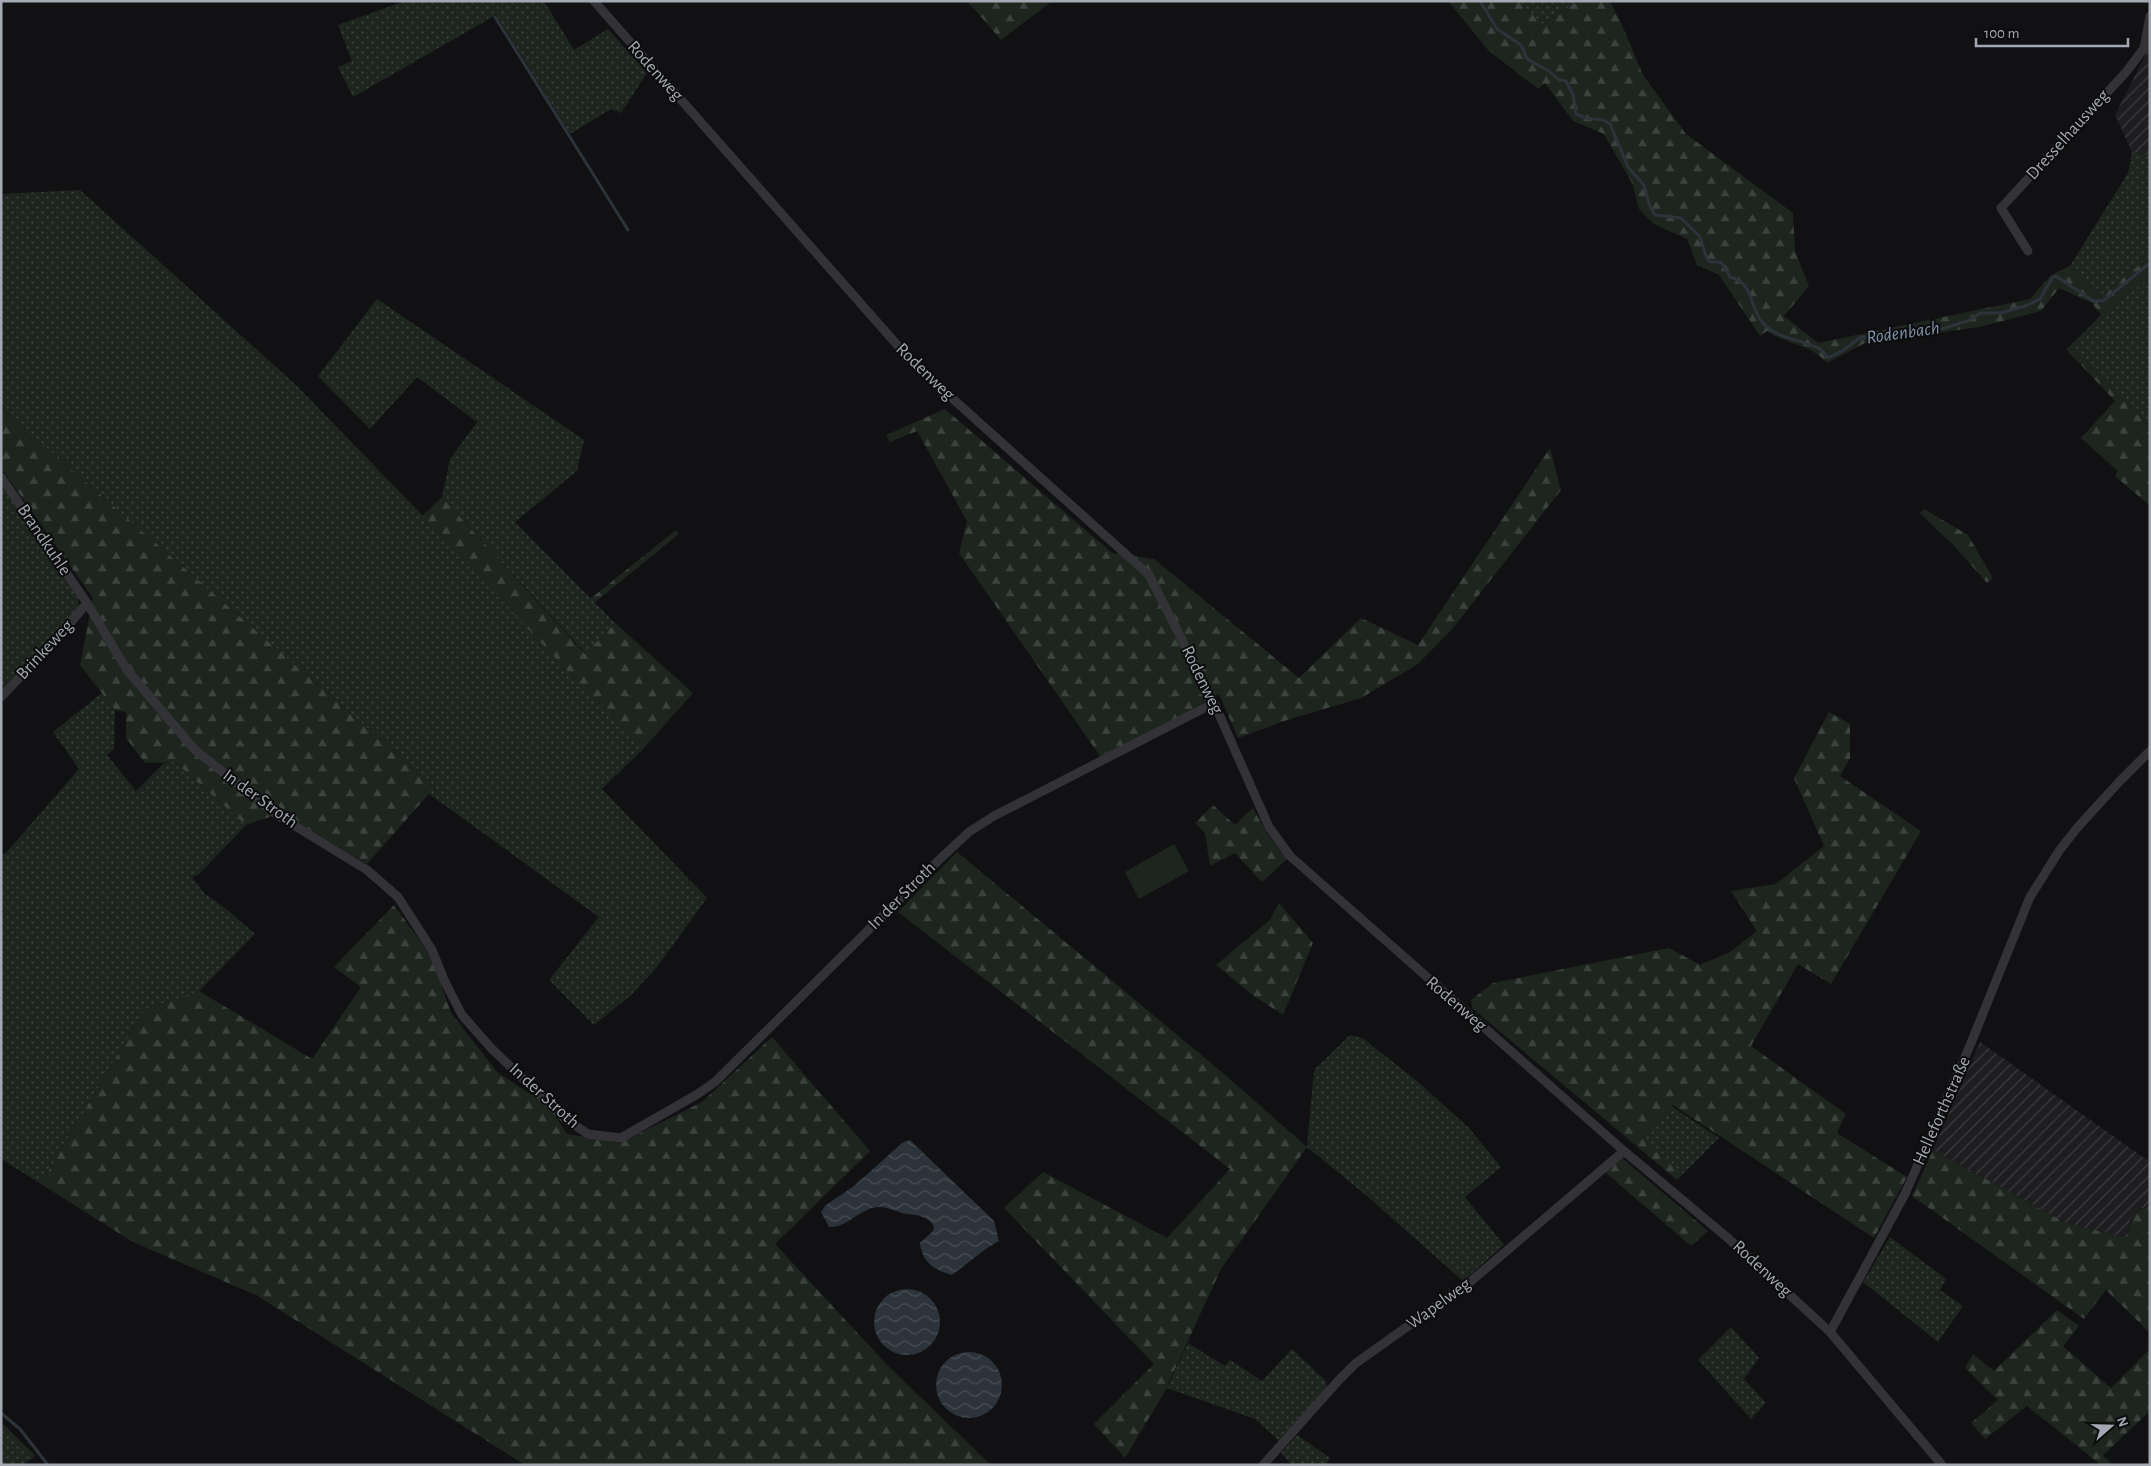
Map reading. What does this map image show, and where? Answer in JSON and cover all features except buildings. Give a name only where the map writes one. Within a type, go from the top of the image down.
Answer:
[{"type":"street","name":"Rodenweg","points":[[594,1],[914,364],[1149,575],[1214,702],[1269,827],[1290,856],[1624,1151],[1729,1239],[1830,1332]]},
{"type":"street","name":"Dresselhausweg","points":[[2028,251],[2002,208],[2127,71],[2144,48],[2150,16]]},
{"type":"street","name":"Brandkuhle","points":[[1,477],[87,603]]},
{"type":"street","name":"In der Stroth","points":[[87,603],[127,670],[195,750],[277,815],[367,870],[398,897],[432,950],[444,982],[462,1015],[476,1032],[564,1118],[588,1134],[605,1137],[621,1138],[715,1082],[969,832],[994,816],[1214,702]]},
{"type":"street","name":"Brinkeweg","points":[[1,697],[56,640],[87,603]]},
{"type":"street","name":"Helleforthstraße","points":[[1830,1332],[1905,1194],[1971,1043],[2030,898],[2059,851],[2077,828],[2116,784],[2150,751]]},
{"type":"street","name":"Wapelweg","points":[[1262,1465],[1356,1363],[1470,1282],[1624,1151]]},
{"type":"street","points":[[1830,1332],[1942,1465]]},
{"type":"shaded area","points":[[2150,46],[2150,156],[2132,152],[2115,115]]},
{"type":"shaded area","points":[[1980,1042],[2150,1162],[2150,1206],[2139,1209],[2130,1220],[2128,1238],[2068,1224],[1933,1150]]},
{"type":"green space","points":[[405,1],[544,1],[574,50],[608,29],[647,73],[621,113],[611,109],[570,134],[496,15],[353,97],[338,67],[352,61],[338,25]]},
{"type":"green space","points":[[972,1],[1052,1],[1001,40],[969,3]]},
{"type":"green space","points":[[1448,1],[1518,1],[1543,24],[1578,1],[1610,1],[1643,75],[1686,134],[1793,213],[1795,251],[1809,286],[1784,316],[1818,343],[2030,299],[2051,275],[2070,266],[2100,297],[2150,256],[2150,277],[2101,315],[2092,303],[2059,288],[2041,311],[1980,327],[1865,343],[1827,363],[1814,352],[1767,331],[1760,336],[1719,275],[1697,265],[1687,239],[1654,224],[1639,209],[1633,185],[1604,134],[1573,121],[1545,83],[1538,89],[1488,50]]},
{"type":"green space","points":[[1518,1],[1578,1],[1543,24]]},
{"type":"green space","points":[[2132,152],[2150,156],[2150,256],[2100,297],[2070,266],[2128,173]]},
{"type":"green space","points":[[80,190],[296,385],[425,518],[642,750],[602,789],[707,898],[657,967],[630,996],[594,1025],[549,980],[599,917],[429,794],[435,787],[1,408],[1,194]]},
{"type":"green space","points":[[2150,277],[2150,428],[2071,345],[2101,315]]},
{"type":"green space","points":[[377,299],[584,440],[577,471],[515,522],[615,623],[586,654],[442,497],[450,459],[477,422],[417,377],[370,429],[318,376]]},
{"type":"green space","points":[[2071,345],[2150,428],[2150,506],[2115,476],[2118,471],[2081,438],[2115,401],[2066,349]]},
{"type":"green space","points":[[1,408],[435,787],[367,864],[281,813],[246,825],[175,762],[145,763],[126,738],[126,712],[115,710],[80,665],[93,598],[1,468]]},
{"type":"green space","points":[[945,409],[1112,553],[1154,559],[1299,678],[1361,618],[1418,645],[1550,448],[1561,490],[1453,628],[1418,664],[1361,698],[1284,721],[1238,738],[1219,694],[1102,759],[959,553],[967,521],[917,431],[890,442],[886,435]]},
{"type":"green space","points":[[1,483],[77,593],[79,604],[73,616],[1,692]]},
{"type":"green space","points":[[442,497],[585,654],[615,623],[693,693],[642,750],[422,516]]},
{"type":"green space","points":[[1924,509],[1968,535],[1993,578],[1987,583],[1956,548],[1920,513]]},
{"type":"green space","points":[[676,530],[679,534],[594,603],[590,599]]},
{"type":"green space","points":[[102,693],[115,710],[114,749],[107,755],[136,791],[164,763],[175,762],[246,825],[199,874],[192,877],[204,893],[255,934],[199,991],[144,1010],[41,1184],[1,1159],[1,916],[4,911],[1,909],[1,852],[5,854],[79,769],[53,732]]},
{"type":"green space","points":[[1829,712],[1850,724],[1850,758],[1840,776],[1921,831],[1831,984],[1798,964],[1751,1046],[1846,1114],[1837,1133],[1907,1177],[1874,1238],[1673,1105],[1642,1135],[1683,1174],[1677,1180],[1472,1008],[1471,1000],[1493,983],[1669,948],[1700,965],[1730,952],[1757,931],[1731,891],[1776,884],[1824,846],[1794,778]]},
{"type":"green space","points":[[1213,805],[1235,825],[1253,808],[1266,832],[1287,859],[1262,882],[1235,853],[1210,866],[1205,833],[1195,823]]},
{"type":"green space","points":[[1174,844],[1189,871],[1139,899],[1125,872]]},
{"type":"green space","points":[[957,852],[1223,1073],[1307,1147],[1221,1269],[1164,1393],[1125,1458],[1094,1424],[1154,1364],[1004,1208],[1043,1172],[1167,1238],[1230,1169],[898,912]]},
{"type":"green space","points":[[1279,903],[1313,943],[1283,1015],[1254,996],[1216,965],[1270,920]]},
{"type":"green space","points":[[394,905],[431,956],[451,1013],[498,1073],[549,1106],[567,1134],[620,1143],[702,1102],[772,1037],[870,1151],[775,1244],[888,1366],[991,1465],[525,1465],[256,1295],[133,1242],[41,1184],[144,1010],[199,991],[312,1059],[361,987],[334,967]]},
{"type":"green space","points":[[1350,1035],[1364,1039],[1418,1082],[1469,1128],[1501,1167],[1465,1197],[1504,1245],[1463,1281],[1367,1196],[1307,1147],[1314,1070]]},
{"type":"green space","points":[[1671,1106],[1719,1138],[1683,1174],[1642,1135]]},
{"type":"green space","points":[[1933,1150],[2068,1224],[2128,1238],[2135,1214],[2150,1206],[2150,1333],[2106,1290],[2084,1319],[1912,1196]]},
{"type":"green space","points":[[1622,1158],[1708,1231],[1691,1246],[1605,1172]]},
{"type":"green space","points":[[1890,1237],[1946,1279],[1940,1290],[1963,1306],[1938,1342],[1863,1282]]},
{"type":"green space","points":[[2057,1310],[2079,1326],[2063,1346],[2111,1388],[2150,1349],[2150,1411],[2103,1455],[2112,1465],[2101,1465],[2027,1406],[1985,1439],[1971,1423],[1998,1400],[1965,1368],[1973,1354],[1994,1371]]},
{"type":"green space","points":[[1731,1327],[1759,1358],[1744,1379],[1766,1403],[1751,1419],[1698,1360]]},
{"type":"green space","points":[[1188,1343],[1225,1366],[1230,1360],[1262,1381],[1292,1349],[1326,1381],[1327,1388],[1279,1441],[1255,1419],[1167,1388]]},
{"type":"green space","points":[[1,1422],[35,1456],[23,1465],[1,1465]]},
{"type":"green space","points":[[1297,1435],[1330,1458],[1325,1465],[1292,1465],[1281,1453]]},
{"type":"water","points":[[910,1140],[994,1221],[999,1241],[952,1275],[934,1268],[923,1255],[920,1243],[933,1231],[934,1226],[925,1218],[880,1207],[866,1210],[842,1224],[829,1227],[821,1212],[826,1205],[854,1186],[902,1143]]},
{"type":"water","points":[[907,1289],[920,1292],[930,1299],[937,1309],[940,1322],[937,1335],[930,1345],[920,1352],[907,1355],[894,1352],[884,1345],[877,1335],[874,1322],[877,1309],[884,1299],[894,1292]]},
{"type":"water","points":[[969,1352],[982,1355],[992,1362],[999,1372],[1002,1385],[999,1398],[992,1408],[982,1415],[969,1418],[956,1415],[946,1408],[939,1398],[936,1385],[939,1372],[946,1362],[956,1355]]},
{"type":"waterway","name":"Rodenbach","points":[[1480,1],[1497,29],[1521,45],[1527,59],[1549,71],[1559,80],[1566,81],[1573,95],[1576,114],[1586,118],[1603,120],[1610,124],[1628,167],[1644,185],[1649,204],[1655,215],[1681,218],[1700,237],[1707,259],[1710,262],[1721,262],[1730,277],[1744,285],[1759,318],[1770,329],[1820,349],[1828,358],[1842,351],[1861,337],[1942,329],[1970,320],[1980,313],[2001,313],[2025,306],[2040,299],[2052,278],[2056,276],[2093,301],[2103,301],[2150,263]]},
{"type":"waterway","points":[[495,17],[628,230]]},
{"type":"waterway","points":[[1,1413],[20,1429],[48,1465]]}]
